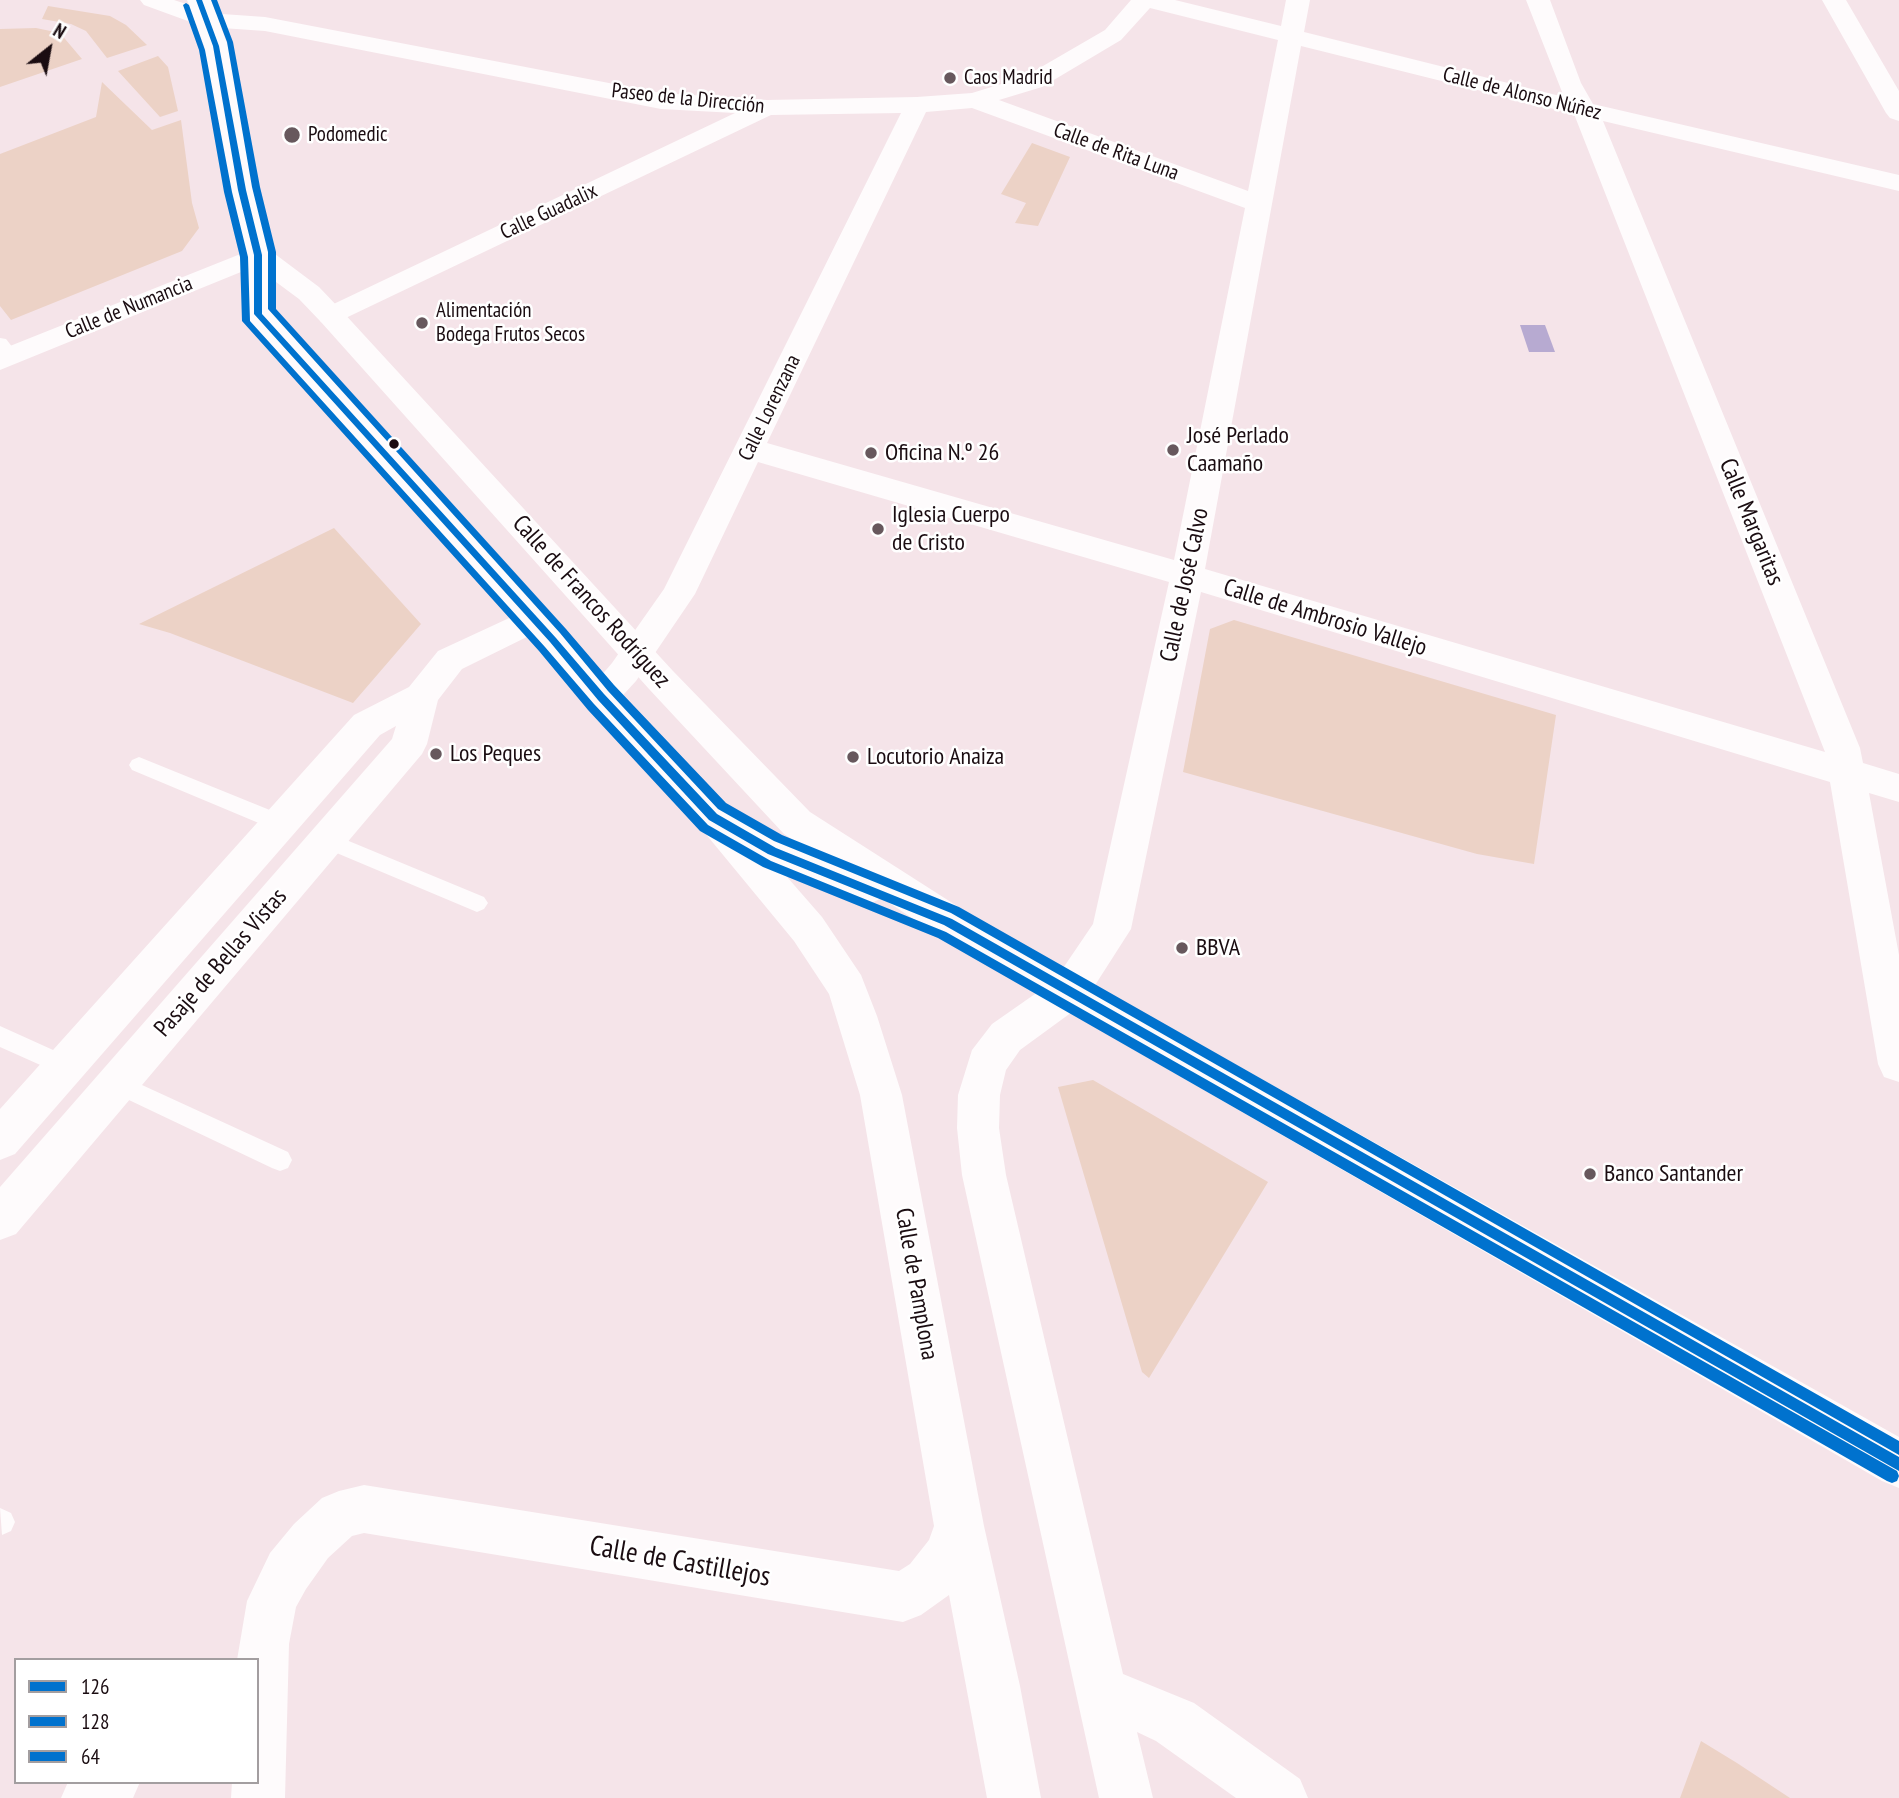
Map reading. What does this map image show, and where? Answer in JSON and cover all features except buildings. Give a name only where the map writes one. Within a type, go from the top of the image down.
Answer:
[{"type":"street","points":[[152,0],[203,10]]},
{"type":"street","name":"Paseo de la Dirección","points":[[203,10],[661,101],[767,108],[917,105],[974,100],[1016,89],[1056,71],[1113,35],[1145,0]]},
{"type":"street","name":"Calle de Alonso Núñez","points":[[1145,0],[1582,109],[1899,183]]},
{"type":"street","name":"Calle de José Calvo","points":[[1069,992],[1111,929],[1188,576],[1298,0]]},
{"type":"street","name":"Calle Margaritas","points":[[1538,0],[1582,109],[1592,125],[1835,730],[1848,774],[1899,1064]]},
{"type":"street","points":[[1834,0],[1899,113]]},
{"type":"street","name":"Calle de Francos Rodríguez","points":[[203,10],[216,47],[242,190],[258,255],[258,314],[533,620],[554,640],[601,697],[713,817],[772,850],[948,922]]},
{"type":"street","name":"Calle de Rita Luna","points":[[974,100],[1259,204]]},
{"type":"street","name":"Calle Lorenzana","points":[[601,697],[637,653],[678,594],[917,105]]},
{"type":"street","name":"Calle Guadalix","points":[[331,316],[767,108]]},
{"type":"street","name":"Calle de Francos Rodríguez","points":[[258,255],[309,293],[331,316],[637,653],[797,823],[948,922],[1899,1464]]},
{"type":"street","name":"Calle de Numancia","points":[[4,354],[258,255]]},
{"type":"street","name":"Calle de Ambrosio Vallejo","points":[[750,449],[1188,576],[1899,788]]},
{"type":"street","name":"Pasaje de Bellas Vistas","points":[[0,1140],[367,725],[421,696],[450,660],[533,620]]},
{"type":"street","name":"Pasaje de Bellas Vistas","points":[[0,1219],[409,744],[421,696]]},
{"type":"street","name":"Calle de Pamplona","points":[[713,817],[808,929],[847,987],[858,1016],[881,1095],[960,1526],[994,1686],[1014,1798]]},
{"type":"street","points":[[1069,992],[1006,1037],[995,1050],[987,1063],[979,1095],[978,1128],[984,1175],[1126,1798]]},
{"type":"street","name":"Calle de Castillejos","points":[[259,1716],[263,1644],[272,1601],[288,1570],[311,1541],[339,1515],[364,1510],[903,1597],[928,1582],[948,1556],[960,1526]]},
{"type":"street","points":[[1103,1691],[1175,1722],[1281,1798]]},
{"type":"street","points":[[88,1798],[110,1784]]},
{"type":"lane","points":[[139,765],[280,823]]},
{"type":"lane","points":[[327,840],[477,902]]},
{"type":"lane","points":[[0,1036],[65,1066]]},
{"type":"lane","points":[[118,1084],[280,1160]]},
{"type":"shaded area","points":[[48,6],[110,16],[126,25],[147,45],[107,58],[86,31],[71,24],[42,19]]},
{"type":"shaded area","points":[[36,28],[60,33],[82,59],[0,87],[0,29]]},
{"type":"shaded area","points":[[158,56],[168,67],[178,111],[160,117],[118,71]]},
{"type":"shaded area","points":[[102,82],[152,130],[181,120],[192,203],[199,228],[182,251],[11,320],[0,306],[0,154],[96,117]]},
{"type":"shaded area","points":[[1032,143],[1070,157],[1038,226],[1015,223],[1026,203],[1001,194]]},
{"type":"shaded area","points":[[1520,325],[1545,325],[1555,352],[1529,352]]},
{"type":"shaded area","points":[[334,528],[421,624],[353,703],[170,633],[139,624]]},
{"type":"shaded area","points":[[1234,620],[1556,715],[1534,864],[1477,854],[1183,772],[1210,629]]},
{"type":"shaded area","points":[[1093,1080],[1268,1182],[1149,1378],[1142,1372],[1058,1087]]},
{"type":"shaded area","points":[[1701,1741],[1737,1763],[1790,1798],[1680,1798]]},
{"type":"transit line","name":"126","points":[[199,0],[216,46],[242,190],[258,255],[258,314],[553,640],[601,697],[713,817],[772,851],[948,922],[1899,1464]]},
{"type":"transit line","name":"64","points":[[214,0],[230,42],[256,187],[272,252],[272,309],[563,631],[611,688],[722,806],[778,838],[955,910],[1899,1448]]},
{"type":"transit line","name":"128","points":[[186,5],[202,50],[228,192],[244,257],[246,321],[542,649],[591,707],[704,828],[767,864],[942,935],[1892,1476]]},
{"type":"place","name":"Caos Madrid","points":[[950,78]]},
{"type":"place","name":"Podomedic","points":[[292,135]]},
{"type":"place","name":"Alimentación Bodega Frutos Secos","points":[[422,323]]},
{"type":"place","name":"José Perlado Caamaño","points":[[1173,450]]},
{"type":"place","name":"Oficina N.º 26","points":[[871,453]]},
{"type":"place","name":"Iglesia Cuerpo de Cristo","points":[[878,529]]},
{"type":"place","name":"Los Peques","points":[[436,754]]},
{"type":"place","name":"Locutorio Anaiza","points":[[853,757]]},
{"type":"place","name":"BBVA","points":[[1182,948]]},
{"type":"place","name":"Banco Santander","points":[[1590,1174]]}]
